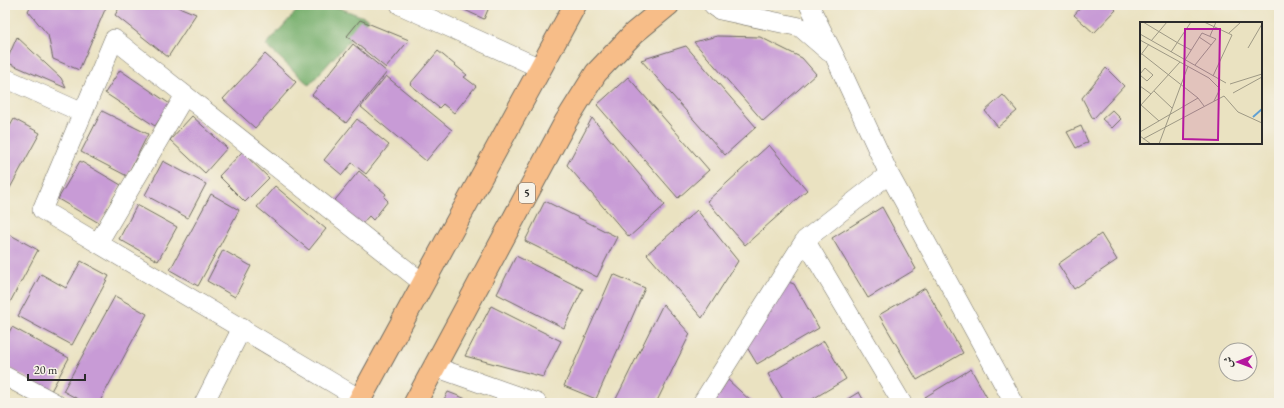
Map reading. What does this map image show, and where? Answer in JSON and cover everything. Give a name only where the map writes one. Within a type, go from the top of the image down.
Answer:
[{"type":"main road","points":[[359,401],[575,5]]},
{"type":"main road","name":"5","points":[[415,403],[566,121],[596,73],[634,33],[668,5]]},
{"type":"street","points":[[400,5],[540,68]]},
{"type":"street","points":[[713,5],[720,10],[800,27],[835,57]]},
{"type":"street","points":[[809,5],[835,57],[889,174],[1014,403]]},
{"type":"street","points":[[359,401],[242,328],[42,210],[114,39],[423,283]]},
{"type":"street","points":[[5,78],[83,113]]},
{"type":"street","points":[[98,243],[185,95]]},
{"type":"street","points":[[702,403],[805,240],[889,174]]},
{"type":"street","points":[[805,240],[902,403]]},
{"type":"street","points":[[204,403],[242,328]]},
{"type":"street","points":[[435,367],[537,403]]},
{"type":"street","points":[[5,376],[55,403]]},
{"type":"green space","points":[[302,5],[331,5],[369,19],[309,85],[266,45]]},
{"type":"building","points":[[31,5],[107,5],[79,70],[53,59],[48,35],[28,11]]},
{"type":"building","points":[[121,5],[174,5],[196,14],[168,57],[115,15]]},
{"type":"building","points":[[454,5],[490,5],[484,19]]},
{"type":"building","points":[[1083,5],[1111,5],[1116,10],[1094,33],[1074,15]]},
{"type":"building","points":[[360,20],[409,40],[386,68],[347,36]]},
{"type":"building","points":[[717,36],[760,37],[802,58],[816,74],[763,121],[694,42]]},
{"type":"building","points":[[17,37],[61,78],[66,88],[6,62]]},
{"type":"building","points":[[353,44],[387,72],[346,123],[312,95]]},
{"type":"building","points":[[686,46],[756,127],[725,155],[641,60]]},
{"type":"building","points":[[438,51],[467,75],[464,77],[476,86],[454,113],[443,104],[439,108],[410,84]]},
{"type":"building","points":[[265,54],[296,82],[255,128],[223,99]]},
{"type":"building","points":[[1106,68],[1124,86],[1093,119],[1082,98]]},
{"type":"building","points":[[120,70],[170,104],[155,126],[105,93]]},
{"type":"building","points":[[386,76],[452,130],[426,161],[361,107]]},
{"type":"building","points":[[628,77],[709,170],[678,198],[597,105]]},
{"type":"building","points":[[1003,95],[1017,111],[998,127],[985,111]]},
{"type":"building","points":[[1112,110],[1121,119],[1112,128],[1102,119]]},
{"type":"building","points":[[102,111],[148,134],[127,176],[81,152]]},
{"type":"building","points":[[192,116],[227,148],[205,173],[170,140]]},
{"type":"building","points":[[592,118],[665,205],[629,237],[567,165]]},
{"type":"building","points":[[14,119],[40,133],[10,188],[5,186],[5,135]]},
{"type":"building","points":[[357,119],[389,145],[366,174],[352,163],[342,175],[324,160]]},
{"type":"building","points":[[1081,126],[1088,142],[1076,148],[1067,132]]},
{"type":"building","points":[[769,145],[807,190],[745,245],[707,201]]},
{"type":"building","points":[[242,152],[269,178],[245,202],[219,176]]},
{"type":"building","points":[[80,161],[121,185],[99,223],[58,199]]},
{"type":"building","points":[[163,161],[206,184],[188,218],[145,195]]},
{"type":"building","points":[[359,171],[386,194],[384,197],[388,201],[373,220],[369,216],[358,228],[331,205]]},
{"type":"building","points":[[275,186],[326,229],[309,250],[257,207]]},
{"type":"building","points":[[211,194],[239,210],[198,286],[170,270]]},
{"type":"building","points":[[545,201],[617,237],[597,277],[525,241]]},
{"type":"building","points":[[137,205],[177,227],[158,261],[119,239]]},
{"type":"building","points":[[882,207],[916,269],[868,298],[832,238]]},
{"type":"building","points":[[697,210],[738,261],[702,318],[647,254]]},
{"type":"building","points":[[5,232],[38,250],[8,306],[5,304]]},
{"type":"building","points":[[1101,234],[1117,260],[1074,289],[1058,264]]},
{"type":"building","points":[[223,250],[251,266],[235,297],[207,281]]},
{"type":"building","points":[[516,256],[583,289],[564,328],[497,294]]},
{"type":"building","points":[[81,261],[109,276],[72,345],[18,316],[41,274],[66,288]]},
{"type":"building","points":[[613,274],[645,288],[596,399],[564,386]]},
{"type":"building","points":[[783,280],[794,284],[819,328],[757,364],[745,344]]},
{"type":"building","points":[[925,288],[963,353],[917,380],[879,315]]},
{"type":"building","points":[[115,296],[147,314],[99,403],[85,403],[63,391]]},
{"type":"building","points":[[663,304],[690,334],[656,403],[614,403]]},
{"type":"building","points":[[491,306],[561,341],[543,377],[465,356]]},
{"type":"building","points":[[12,327],[69,358],[51,391],[5,366],[5,339]]},
{"type":"building","points":[[824,341],[846,379],[806,403],[785,403],[768,374]]},
{"type":"building","points":[[971,369],[990,403],[928,403],[925,397]]},
{"type":"building","points":[[728,380],[753,403],[713,403]]},
{"type":"building","points":[[448,392],[477,403],[442,403]]},
{"type":"building","points":[[859,392],[865,403],[841,403]]}]
